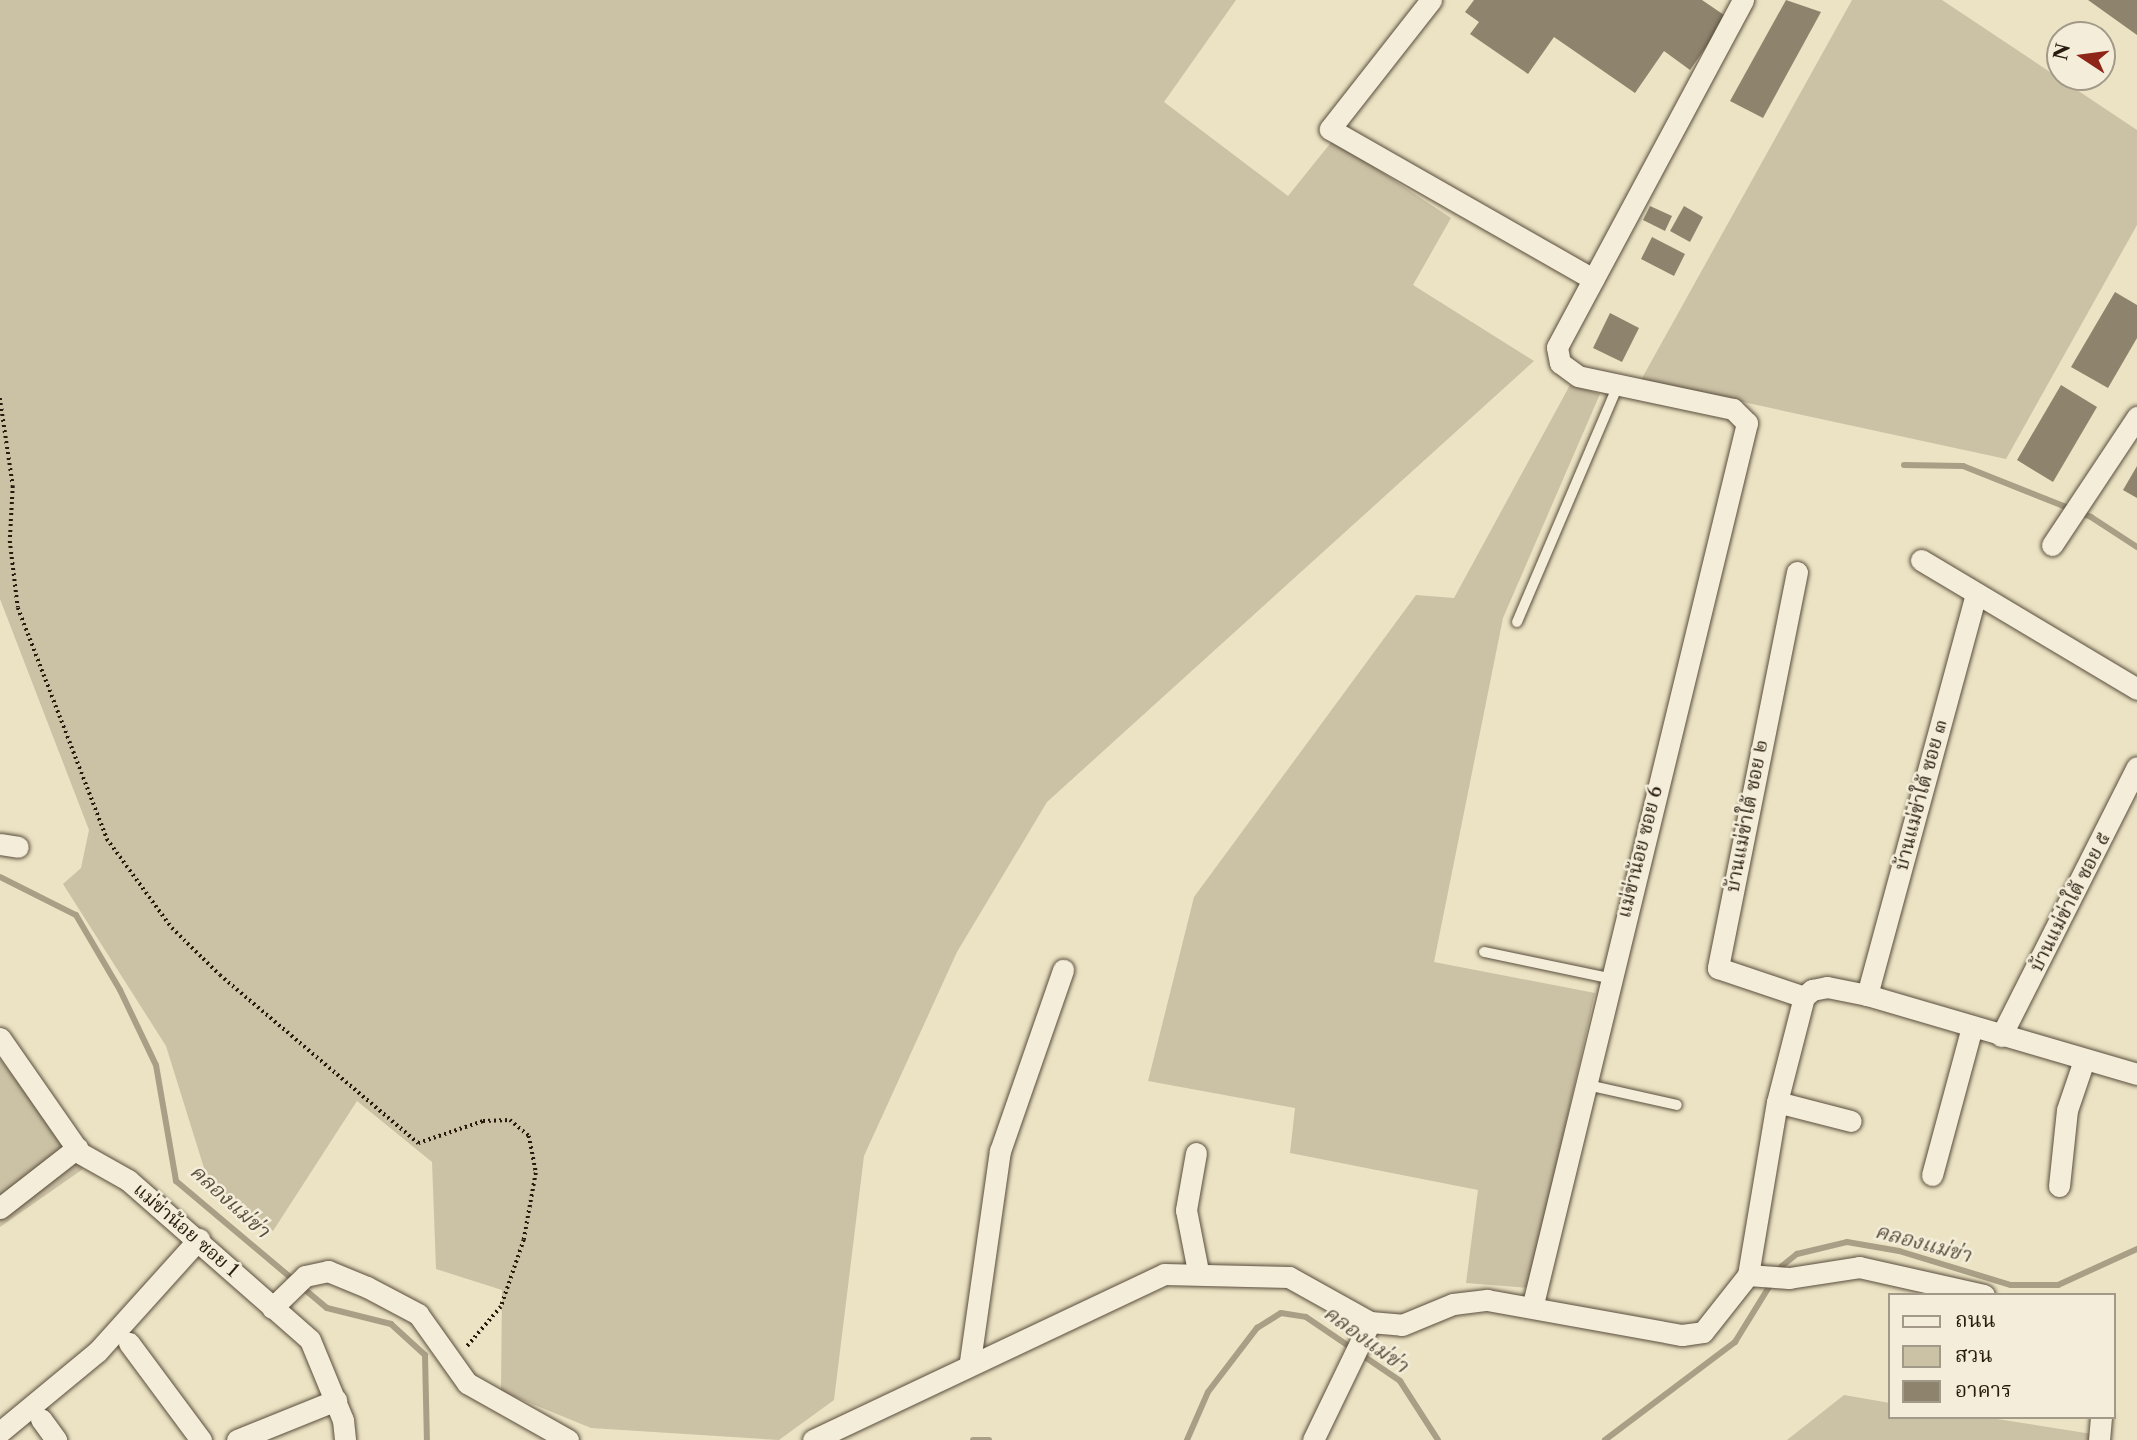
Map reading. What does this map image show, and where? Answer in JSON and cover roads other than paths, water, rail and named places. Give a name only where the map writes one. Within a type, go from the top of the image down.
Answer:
[{"type":"street","points":[[1431,0],[1330,129],[1593,279]]},
{"type":"street","points":[[1617,388],[1560,363],[1557,347],[1743,0]]},
{"type":"street","name":"แม่ข่าน้อย ซอย 6","points":[[1533,1304],[1608,978],[1742,457],[1747,424],[1733,408],[1617,388]]},
{"type":"street","points":[[2052,545],[2137,417]]},
{"type":"street","points":[[1921,560],[2137,690]]},
{"type":"street","name":"บ้านแม่ข่าใต้ ซอย ๒","points":[[1797,572],[1718,968],[1804,998]]},
{"type":"street","name":"บ้านแม่ข่าใต้ ซอย ๓","points":[[1867,995],[1976,594]]},
{"type":"street","name":"บ้านแม่ข่าใต้ ซอย ๕","points":[[2001,1035],[2137,767]]},
{"type":"street","points":[[970,1361],[1000,1151],[1063,970]]},
{"type":"street","points":[[813,1440],[970,1361],[1164,1274],[1198,1271],[1289,1277],[1366,1330],[1402,1325],[1453,1304],[1488,1300],[1533,1304],[1682,1335],[1703,1332],[1754,1276],[1777,1102],[1804,998],[1827,986],[1867,995],[2137,1074]]},
{"type":"street","points":[[1932,1175],[1972,1027]]},
{"type":"street","name":"แม่ข่าน้อย ซอย 1","points":[[0,1038],[77,1148],[128,1180],[199,1238],[272,1308],[310,1340],[336,1400],[345,1440]]},
{"type":"street","points":[[2059,1186],[2067,1110],[2084,1060]]},
{"type":"street","points":[[1777,1102],[1851,1121]]},
{"type":"street","points":[[0,1208],[77,1148]]},
{"type":"street","points":[[1196,1153],[1186,1210],[1198,1271]]},
{"type":"street","points":[[0,1432],[99,1351],[199,1238]]},
{"type":"street","points":[[1754,1276],[1789,1278],[1859,1267],[1975,1293]]},
{"type":"street","points":[[272,1308],[304,1276],[328,1271],[418,1314],[467,1383],[568,1440]]},
{"type":"street","points":[[1313,1440],[1366,1330]]},
{"type":"street","points":[[129,1343],[201,1440]]},
{"type":"street","points":[[237,1440],[336,1400]]},
{"type":"street","points":[[41,1419],[56,1440]]},
{"type":"street","points":[[2099,1440],[2101,1419]]},
{"type":"lane","points":[[1517,622],[1617,388]]},
{"type":"lane","points":[[1484,952],[1608,978]]},
{"type":"lane","points":[[1583,1084],[1677,1105]]},
{"type":"waterway","points":[[1904,465],[1963,466],[2091,517],[2137,547]]},
{"type":"waterway","name":"คลองแม่ข่า","points":[[0,877],[76,915],[120,990],[156,1065],[176,1181],[327,1308],[391,1324],[425,1355],[427,1440]]},
{"type":"waterway","name":"คลองแม่ข่า","points":[[1605,1440],[1735,1342],[1782,1266],[1797,1254],[1847,1242],[1899,1251],[2011,1285],[2058,1285],[2137,1249]]},
{"type":"waterway","name":"คลองแม่ข่า","points":[[1187,1440],[1208,1392],[1257,1328],[1281,1313],[1306,1317],[1400,1381],[1438,1440]]},
{"type":"waterway","name":"คลองแม่ข่า","points":[[973,1440],[989,1440]]}]
